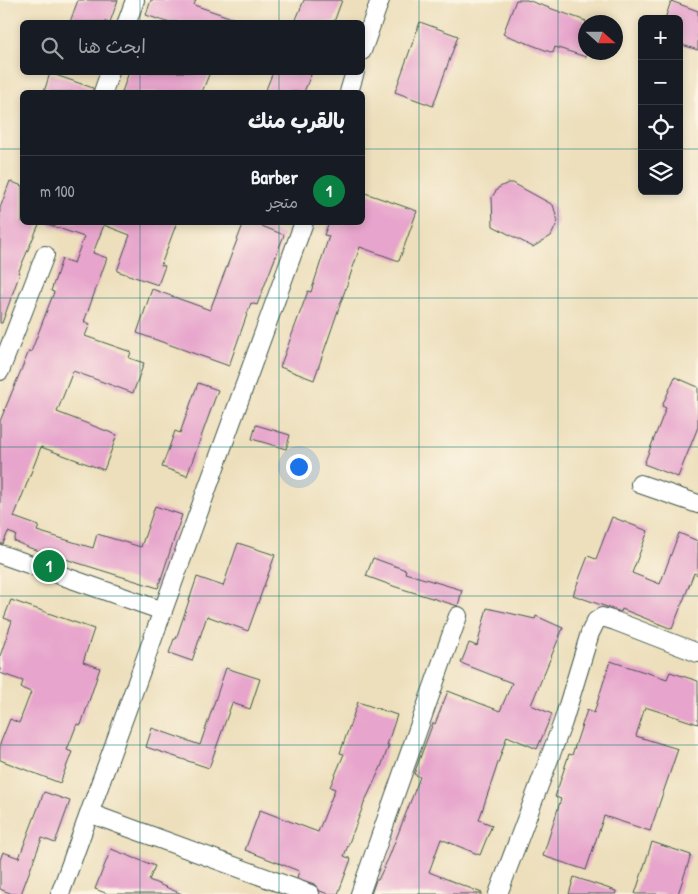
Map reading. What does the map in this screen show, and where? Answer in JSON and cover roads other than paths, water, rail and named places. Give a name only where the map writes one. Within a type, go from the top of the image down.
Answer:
[{"type":"street","points":[[128,20],[134,0]]},
{"type":"street","points":[[365,42],[380,0]]},
{"type":"street","points":[[104,90],[109,75]]},
{"type":"street","points":[[349,90],[354,75]]},
{"type":"street","points":[[60,894],[303,225]]},
{"type":"street","points":[[0,371],[44,255]]},
{"type":"street","points":[[640,484],[698,504]]},
{"type":"street","points":[[0,554],[163,611]]},
{"type":"street","points":[[360,894],[458,616]]},
{"type":"street","points":[[498,894],[563,722],[590,633],[596,621],[602,617],[615,621],[698,653]]},
{"type":"street","points":[[90,814],[310,894]]},
{"type":"place","name":"Barber","points":[[49,566]]}]
